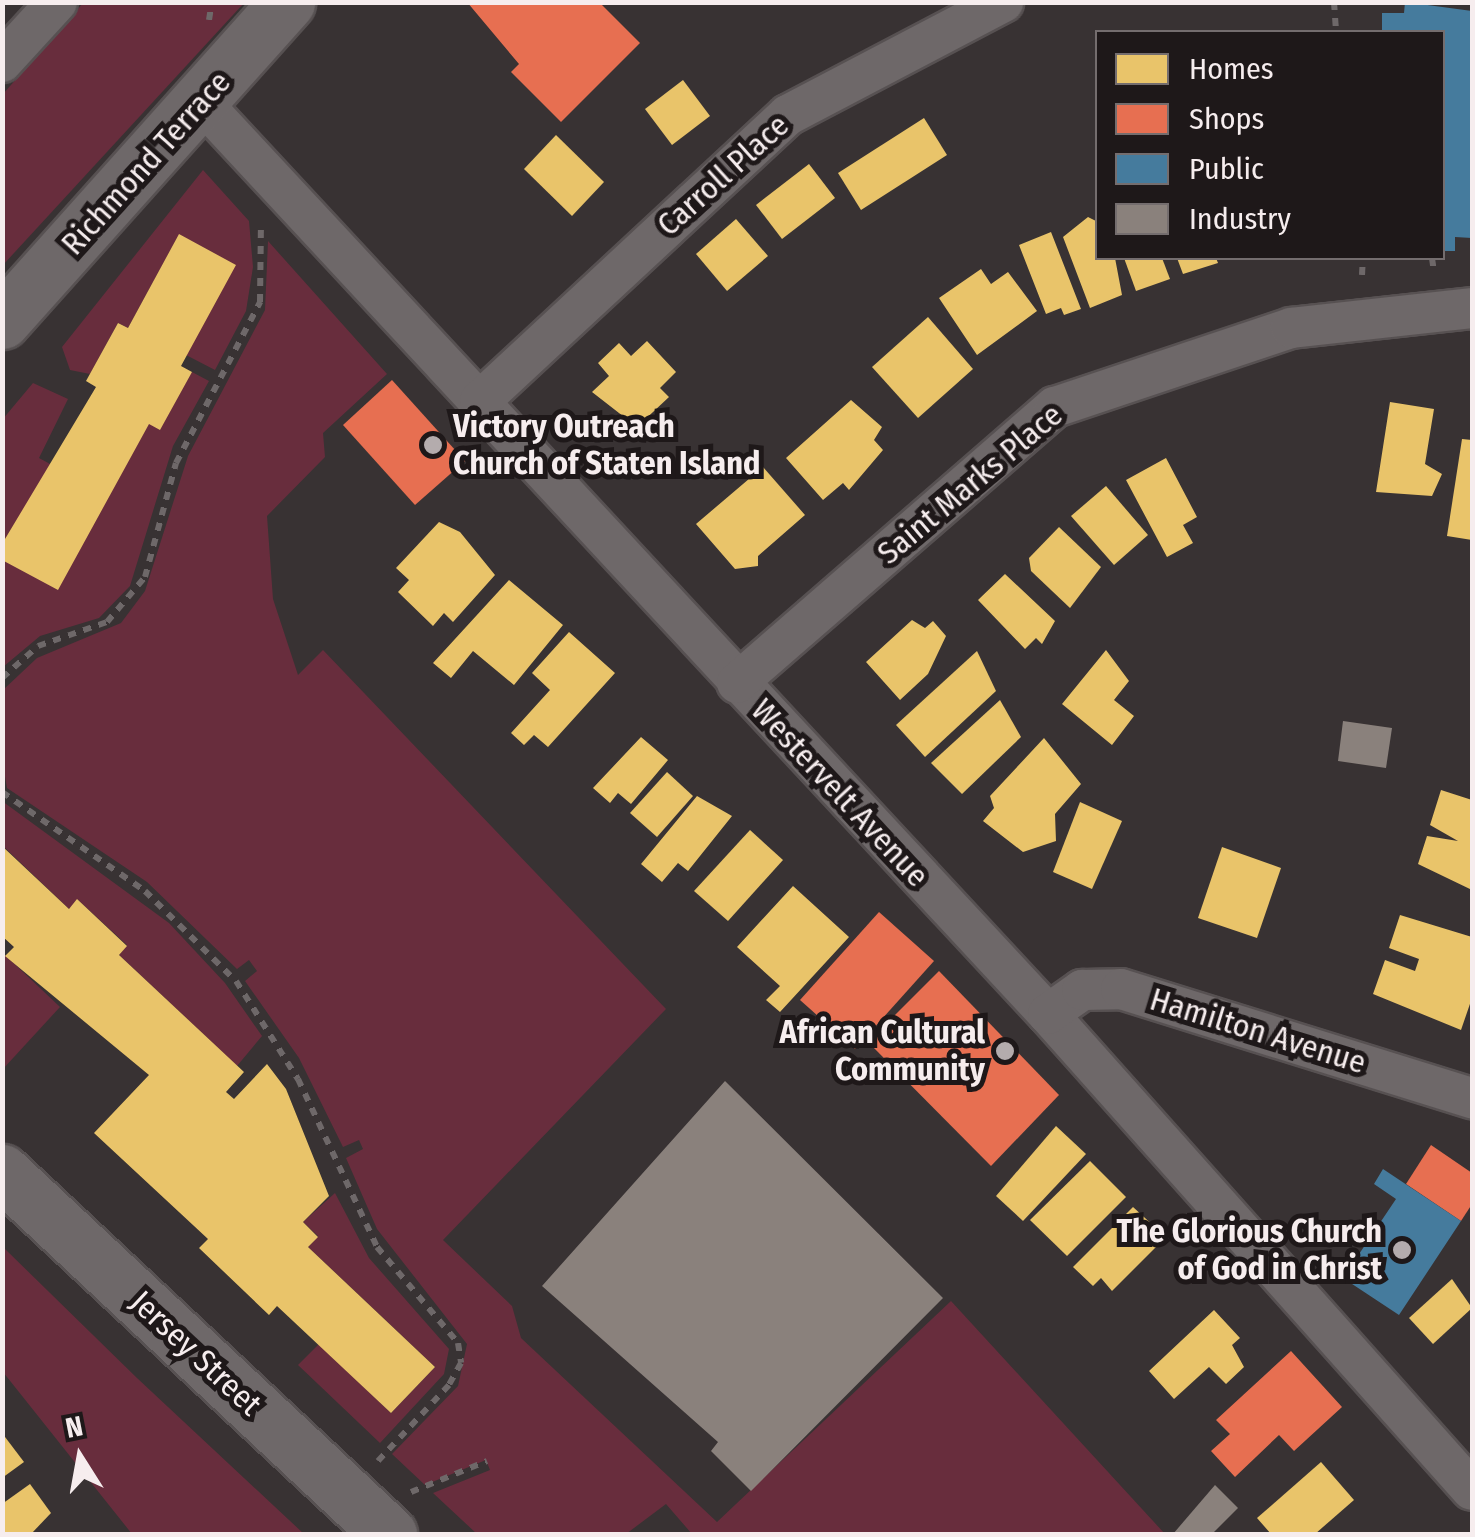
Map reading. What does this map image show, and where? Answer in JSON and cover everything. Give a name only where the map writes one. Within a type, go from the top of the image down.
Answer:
[{"type":"street","points":[[2,62],[57,2]]},
{"type":"street","name":"Richmond Terrace","points":[[2,322],[202,102],[286,2]]},
{"type":"street","name":"Carroll Place","points":[[480,401],[788,115],[1004,2]]},
{"type":"street","name":"Westervelt Avenue","points":[[202,102],[736,683],[1048,1014],[1472,1490]]},
{"type":"street","name":"Saint Marks Place","points":[[736,683],[1055,407],[1290,328],[1472,308]]},
{"type":"street","name":"Hamilton Avenue","points":[[1048,1014],[1082,990],[1121,989],[1472,1098]]},
{"type":"street","name":"Jersey Street","points":[[2,1172],[400,1513]]},
{"type":"path","points":[[1334,2],[1336,30]]},
{"type":"path","points":[[2,678],[38,646],[107,622],[144,577],[176,463],[260,302],[261,221]]},
{"type":"path","points":[[1362,275],[1363,260]]},
{"type":"path","points":[[1432,260],[1434,273]]},
{"type":"path","points":[[2,792],[145,891],[236,981],[298,1079],[377,1248],[458,1343],[461,1364],[449,1385],[378,1461]]},
{"type":"path","points":[[400,1513],[487,1462]]},
{"type":"shaded area","points":[[83,3],[244,3],[3,265],[3,94]]},
{"type":"shaded area","points":[[203,170],[249,221],[253,267],[246,311],[215,370],[186,355],[179,235],[128,328],[118,323],[90,374],[70,370],[62,347]]},
{"type":"shaded area","points":[[268,241],[387,374],[323,433],[325,457],[267,516],[273,599],[298,675],[323,650],[666,1009],[443,1240],[512,1306],[521,1338],[717,1522],[951,1301],[1165,1534],[692,1534],[666,1504],[626,1534],[477,1534],[433,1493],[490,1470],[486,1460],[425,1485],[392,1454],[458,1386],[467,1344],[377,1229],[346,1158],[363,1149],[359,1140],[343,1147],[299,1058],[245,981],[257,971],[249,960],[237,969],[147,882],[7,788],[3,765],[3,690],[37,658],[121,623],[145,591],[188,456],[265,310]]},
{"type":"shaded area","points":[[192,372],[209,381],[173,446],[130,586],[99,618],[40,636],[3,667],[2,560]]},
{"type":"shaded area","points":[[33,383],[68,399],[39,458],[52,465],[2,544],[2,420]]},
{"type":"shaded area","points":[[2,801],[169,923],[225,983],[262,1036],[237,1066],[119,955],[127,945],[78,900],[69,909],[3,846]]},
{"type":"shaded area","points":[[3,953],[60,1007],[3,1069]]},
{"type":"shaded area","points":[[335,1193],[369,1258],[449,1349],[444,1374],[380,1443],[298,1365],[319,1344],[391,1413],[435,1367],[308,1247],[318,1236],[303,1222]]},
{"type":"shaded area","points":[[3,1247],[304,1534],[132,1534],[3,1372]]},
{"type":"building: Homes","points":[[683,80],[710,116],[672,145],[645,109]]},
{"type":"building: Homes","points":[[924,118],[947,155],[861,210],[838,173]]},
{"type":"building: Homes","points":[[556,135],[604,182],[572,216],[524,169]]},
{"type":"building: Homes","points":[[809,164],[835,198],[782,239],[756,205]]},
{"type":"building: Homes","points":[[1088,217],[1095,220],[1095,260],[1115,260],[1122,295],[1090,308],[1063,237]]},
{"type":"building: Homes","points":[[736,219],[768,256],[727,291],[696,254]]},
{"type":"building: Homes","points":[[1051,232],[1081,309],[1064,315],[1061,308],[1046,314],[1019,245]]},
{"type":"building: Homes","points":[[179,234],[236,265],[181,366],[192,372],[160,430],[149,424],[58,590],[2,560],[2,544],[96,387],[86,381],[118,323],[128,328]]},
{"type":"building: Homes","points":[[1125,260],[1163,260],[1170,279],[1136,291]]},
{"type":"building: Homes","points":[[1178,260],[1218,263],[1183,274]]},
{"type":"building: Homes","points":[[981,269],[991,284],[1008,272],[1037,311],[977,355],[939,298]]},
{"type":"building: Homes","points":[[928,317],[973,369],[918,418],[872,367]]},
{"type":"building: Homes","points":[[647,341],[676,372],[660,388],[669,397],[637,427],[592,392],[609,376],[598,363],[619,343],[631,356]]},
{"type":"building: Homes","points":[[851,400],[882,427],[874,440],[883,450],[849,490],[843,483],[823,500],[786,458]]},
{"type":"building: Homes","points":[[1390,402],[1434,409],[1425,464],[1442,474],[1432,496],[1376,492]]},
{"type":"building: Homes","points":[[1462,439],[1472,440],[1472,540],[1447,536]]},
{"type":"building: Homes","points":[[1166,458],[1197,517],[1183,525],[1193,543],[1167,557],[1126,480]]},
{"type":"building: Homes","points":[[763,467],[805,515],[758,556],[758,566],[735,569],[696,524]]},
{"type":"building: Homes","points":[[1106,486],[1148,535],[1114,565],[1071,516]]},
{"type":"building: Homes","points":[[439,522],[460,532],[495,575],[453,622],[444,613],[433,626],[398,592],[409,580],[396,568]]},
{"type":"building: Homes","points":[[1059,527],[1101,567],[1070,608],[1031,571],[1029,558]]},
{"type":"building: Homes","points":[[1005,574],[1055,621],[1042,644],[1036,638],[1025,649],[978,600]]},
{"type":"building: Homes","points":[[509,580],[563,625],[514,685],[473,651],[451,678],[433,663]]},
{"type":"building: Homes","points":[[912,620],[925,628],[933,621],[946,636],[928,674],[900,700],[866,662]]},
{"type":"building: Homes","points":[[569,632],[615,673],[548,747],[534,735],[524,745],[511,733],[550,690],[532,673]]},
{"type":"building: Homes","points":[[1106,650],[1129,681],[1114,700],[1134,716],[1112,745],[1062,704]]},
{"type":"building: Homes","points":[[977,651],[996,691],[925,757],[896,725]]},
{"type":"building: Homes","points":[[1000,700],[1021,737],[962,794],[931,763]]},
{"type":"building: Homes","points":[[641,737],[668,760],[631,804],[618,793],[610,803],[593,788]]},
{"type":"building: Homes","points":[[1044,738],[1081,784],[1055,814],[1056,841],[1023,852],[983,821],[994,808],[990,796]]},
{"type":"building: Homes","points":[[667,772],[693,796],[657,837],[630,813]]},
{"type":"building: Homes","points":[[1441,790],[1472,800],[1472,890],[1418,864],[1427,836],[1458,841],[1430,825]]},
{"type":"building: Homes","points":[[697,796],[732,816],[688,871],[678,863],[662,882],[641,864]]},
{"type":"building: Homes","points":[[1080,802],[1122,821],[1092,889],[1053,872]]},
{"type":"building: Homes","points":[[750,830],[783,860],[728,921],[694,891]]},
{"type":"building: Homes","points":[[2,846],[69,909],[77,899],[127,946],[119,955],[244,1072],[226,1092],[234,1099],[267,1064],[286,1089],[329,1196],[303,1222],[318,1237],[308,1247],[435,1367],[391,1413],[277,1306],[269,1315],[199,1248],[208,1239],[94,1133],[149,1075],[5,956],[14,947],[2,936]]},
{"type":"building: Homes","points":[[1222,847],[1281,868],[1257,938],[1198,918]]},
{"type":"building: Homes","points":[[793,886],[849,937],[780,1012],[766,1000],[780,986],[737,947]]},
{"type":"building: Homes","points":[[1400,915],[1472,937],[1472,998],[1461,1030],[1373,994],[1385,960],[1415,971],[1419,959],[1389,948]]},
{"type":"building: Homes","points":[[1056,1126],[1086,1154],[1023,1221],[996,1196]]},
{"type":"building: Homes","points":[[1090,1161],[1126,1197],[1067,1256],[1030,1220]]},
{"type":"building: Homes","points":[[1133,1207],[1156,1228],[1157,1246],[1112,1291],[1101,1278],[1093,1286],[1073,1267]]},
{"type":"building: Homes","points":[[1452,1279],[1472,1308],[1433,1344],[1409,1318]]},
{"type":"building: Homes","points":[[1214,1310],[1240,1338],[1232,1345],[1244,1367],[1226,1384],[1209,1367],[1174,1399],[1149,1371]]},
{"type":"building: Homes","points":[[2,1433],[24,1462],[2,1478]]},
{"type":"building: Homes","points":[[1321,1462],[1354,1500],[1315,1534],[1271,1534],[1257,1518]]},
{"type":"building: Homes","points":[[30,1484],[51,1513],[31,1534],[2,1534],[2,1504]]},
{"type":"building: Shops","points":[[467,2],[599,2],[640,43],[561,122],[511,72],[519,64]]},
{"type":"building: Shops","points":[[392,380],[465,461],[415,505],[343,425]]},
{"type":"building: Shops","points":[[879,912],[934,961],[855,1049],[800,1000]]},
{"type":"building: Shops","points":[[939,971],[1059,1095],[991,1166],[868,1042]]},
{"type":"building: Shops","points":[[1431,1145],[1472,1173],[1472,1204],[1461,1221],[1406,1184]]},
{"type":"building: Shops","points":[[1291,1351],[1342,1407],[1294,1451],[1279,1435],[1235,1477],[1211,1451],[1230,1434],[1216,1420]]},
{"type":"building: Public","points":[[1405,2],[1472,11],[1472,238],[1455,237],[1455,251],[1445,251],[1445,30],[1382,30],[1382,13],[1404,13]]},
{"type":"building: Public","name":"The Glorious Church of God in Christ","points":[[1383,1169],[1461,1221],[1399,1315],[1343,1278],[1396,1199],[1374,1184]]},
{"type":"building: Industry","points":[[1343,721],[1392,728],[1386,768],[1338,761]]},
{"type":"building: Industry","points":[[725,1081],[943,1298],[751,1491],[711,1451],[718,1442],[542,1286]]},
{"type":"building: Industry","points":[[1215,1485],[1238,1508],[1212,1534],[1173,1534]]},
{"type":"place","name":"Victory Outreach Church of Staten Island","points":[[433,445]]},
{"type":"place","name":"African Cultural Community","points":[[1005,1051]]},
{"type":"place","name":"The Glorious Church of God in Christ","points":[[1402,1250]]}]
